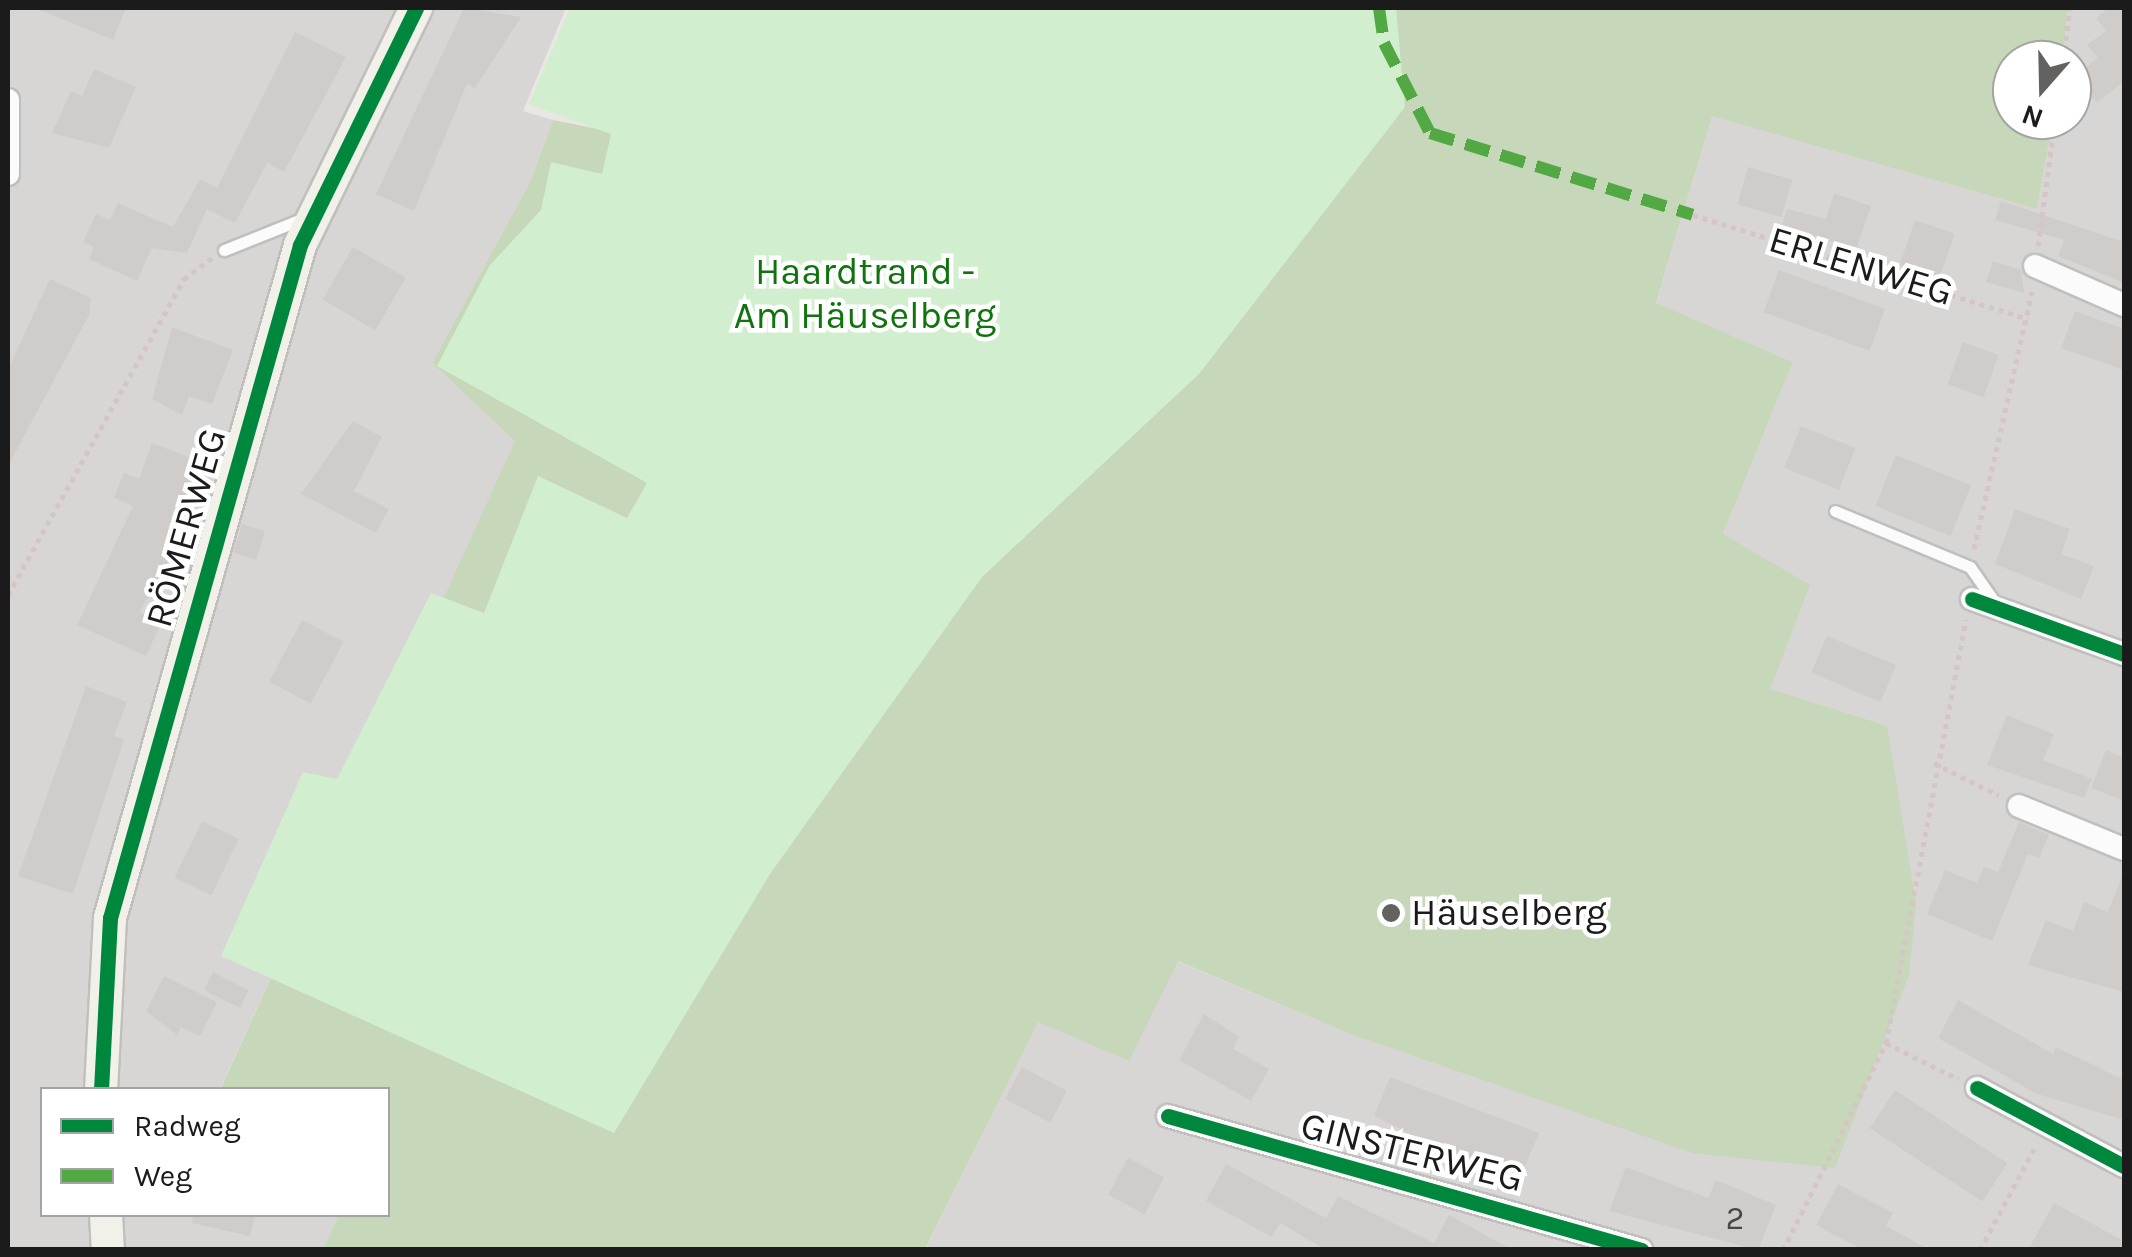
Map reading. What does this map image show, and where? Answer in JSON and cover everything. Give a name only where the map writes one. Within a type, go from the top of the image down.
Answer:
[{"type":"street","name":"RÖMERWEG","points":[[101,1087],[110,918],[310,215],[416,8]]},
{"type":"street","points":[[8,100],[8,174]]},
{"type":"street","points":[[2036,266],[2124,305]]},
{"type":"street","points":[[1972,599],[2124,654]]},
{"type":"street","points":[[2019,806],[2124,848]]},
{"type":"street","points":[[1977,1088],[2124,1166]]},
{"type":"street","name":"GINSTERWEG","points":[[1168,1116],[1641,1250]]},
{"type":"street","points":[[106,1217],[108,1250]]},
{"type":"lane","points":[[224,250],[310,215]]},
{"type":"lane","points":[[1836,511],[1970,567],[1998,608]]},
{"type":"path","points":[[2066,40],[2070,8]]},
{"type":"path","points":[[2036,266],[2052,140]]},
{"type":"path","points":[[8,595],[184,279],[224,250]]},
{"type":"path","points":[[1783,1250],[1886,1043],[1934,764],[1972,599]]},
{"type":"path","points":[[1934,764],[2019,806]]},
{"type":"path","points":[[1886,1043],[1977,1088]]},
{"type":"path","points":[[1980,1250],[2048,1124]]},
{"type":"shaded area","points":[[8,8],[566,8],[523,111],[553,120],[531,180],[432,363],[516,441],[221,1087],[40,1087],[40,1217],[338,1217],[323,1249],[8,1249]]},
{"type":"shaded area","points":[[2068,8],[2124,8],[2124,1249],[925,1250],[1038,1021],[1177,961],[1345,1032],[1511,1086],[1769,689],[1723,534],[1793,362],[1656,304],[1712,115],[2037,209],[2049,140],[2092,140],[2092,40],[2064,40]]},
{"type":"green space","name":"Haardtrand - Am Häuselberg","points":[[570,8],[1396,8],[1405,107],[1199,374],[982,577],[770,874],[614,1133],[221,956],[303,772],[337,779],[431,593],[484,613],[538,476],[627,518],[647,483],[437,366],[490,265],[541,210],[551,162],[602,174],[611,134],[529,104]]},
{"type":"green space","points":[[856,8],[2068,8],[2064,40],[1992,40],[1992,140],[2049,140],[2037,209],[1712,116],[1656,303],[1793,362],[1723,534],[1810,585],[1770,689],[1887,726],[1916,903],[1909,975],[1835,1168],[1692,1153],[1345,1032],[1178,961],[1129,1061],[1038,1022],[925,1249],[323,1249],[338,1217],[390,1217],[390,1087],[221,1087],[515,441],[432,363],[531,180],[553,120],[673,144]]},
{"type":"building","points":[[35,8],[126,8],[113,40]]},
{"type":"building","points":[[464,8],[521,17],[475,88],[467,84],[414,211],[376,194]]},
{"type":"building","points":[[2109,8],[2124,8],[2124,81],[2097,103],[2092,96],[2092,63],[2098,58],[2092,51],[2092,41],[2106,31],[2096,18]]},
{"type":"building","points":[[295,32],[346,57],[284,172],[267,163],[235,223],[207,209],[187,253],[152,248],[137,281],[89,259],[94,247],[83,242],[96,214],[110,220],[118,203],[173,227],[200,179],[217,188]]},
{"type":"building","points":[[94,69],[136,87],[109,148],[52,133],[71,91],[82,96]]},
{"type":"building","points":[[1748,167],[1792,180],[1781,217],[1737,204]]},
{"type":"building","points":[[1834,193],[1871,206],[1856,250],[1782,225],[1787,209],[1826,219]]},
{"type":"building","points":[[2001,201],[2124,242],[2124,283],[2058,256],[2064,240],[1995,220]]},
{"type":"building","points":[[1915,220],[1955,234],[1939,278],[1900,264]]},
{"type":"building","points":[[353,247],[406,278],[375,330],[322,300]]},
{"type":"building","points":[[1993,261],[2021,270],[2024,293],[1986,282]]},
{"type":"building","points":[[1779,270],[1885,309],[1870,351],[1764,312]]},
{"type":"building","points":[[50,279],[91,298],[89,315],[8,466],[8,369]]},
{"type":"building","points":[[2075,311],[2124,329],[2124,370],[2061,348]]},
{"type":"building","points":[[172,327],[233,350],[212,404],[189,396],[182,415],[152,399]]},
{"type":"building","points":[[1963,342],[1999,355],[1983,397],[1948,384]]},
{"type":"building","points":[[353,421],[382,437],[354,491],[389,509],[376,533],[301,494]]},
{"type":"building","points":[[1801,426],[1856,448],[1839,490],[1784,468]]},
{"type":"building","points":[[152,443],[194,459],[189,475],[197,478],[179,543],[140,611],[159,628],[146,656],[77,625],[133,506],[114,498],[124,473],[139,479]]},
{"type":"building","points":[[1896,455],[1971,485],[1950,536],[1875,506]]},
{"type":"building","points":[[2015,509],[2070,529],[2061,554],[2094,566],[2081,599],[1995,564]]},
{"type":"building","points":[[242,524],[265,531],[256,560],[233,553]]},
{"type":"building","points":[[302,620],[343,642],[311,704],[269,682]]},
{"type":"building","points":[[1827,636],[1896,665],[1880,702],[1811,673]]},
{"type":"building","points":[[86,686],[127,702],[114,736],[124,740],[73,894],[18,876]]},
{"type":"building","points":[[2007,715],[2054,734],[2043,760],[2092,779],[2084,798],[1987,765]]},
{"type":"building","points":[[2106,750],[2124,758],[2124,801],[2091,788]]},
{"type":"building","points":[[202,821],[239,839],[211,896],[174,878]]},
{"type":"building","points":[[2019,822],[2049,835],[2039,858],[2028,854],[1992,941],[1927,914],[1945,870],[1977,883],[1984,867],[1998,872]]},
{"type":"building","points":[[2123,874],[2124,992],[2028,965],[2046,920],[2073,931],[2084,902],[2108,912]]},
{"type":"building","points":[[213,972],[249,990],[240,1008],[204,990]]},
{"type":"building","points":[[164,976],[217,1002],[200,1036],[181,1027],[177,1035],[146,1011]]},
{"type":"building","points":[[1958,1000],[2053,1054],[2056,1047],[2124,1080],[2124,1120],[2037,1094],[1938,1038]]},
{"type":"building","points":[[1204,1014],[1239,1037],[1233,1049],[1269,1069],[1251,1101],[1179,1060]]},
{"type":"building","points":[[1022,1067],[1067,1091],[1050,1123],[1005,1099]]},
{"type":"building","points":[[1390,1077],[1539,1133],[1524,1169],[1497,1158],[1491,1173],[1374,1116]]},
{"type":"building","points":[[1895,1090],[2007,1163],[1982,1202],[1870,1129]]},
{"type":"building","points":[[1128,1158],[1164,1177],[1144,1214],[1108,1195]]},
{"type":"building","points":[[1226,1164],[1326,1218],[1338,1196],[1434,1243],[1449,1215],[1513,1250],[1326,1250],[1280,1223],[1272,1237],[1206,1201]]},
{"type":"building","points":[[1626,1167],[1708,1198],[1716,1180],[1776,1205],[1758,1250],[1609,1211]]},
{"type":"building","points":[[1838,1184],[1893,1213],[1886,1226],[1930,1250],[1863,1250],[1816,1225]]},
{"type":"building","points":[[2054,1203],[2124,1241],[2124,1250],[2028,1250]]},
{"type":"building","points":[[193,1217],[254,1217],[250,1236],[192,1223]]},
{"type":"marked path","points":[[1379,8],[1384,43],[1430,133],[1693,215]]},
{"type":"cycle path","points":[[101,1087],[110,918],[300,245],[416,8]]},
{"type":"cycle path","points":[[1972,599],[2124,654]]},
{"type":"cycle path","points":[[1977,1088],[2124,1166]]},
{"type":"cycle path","points":[[1168,1116],[1641,1250]]},
{"type":"place","name":"Häuselberg","points":[[1391,913]]}]
